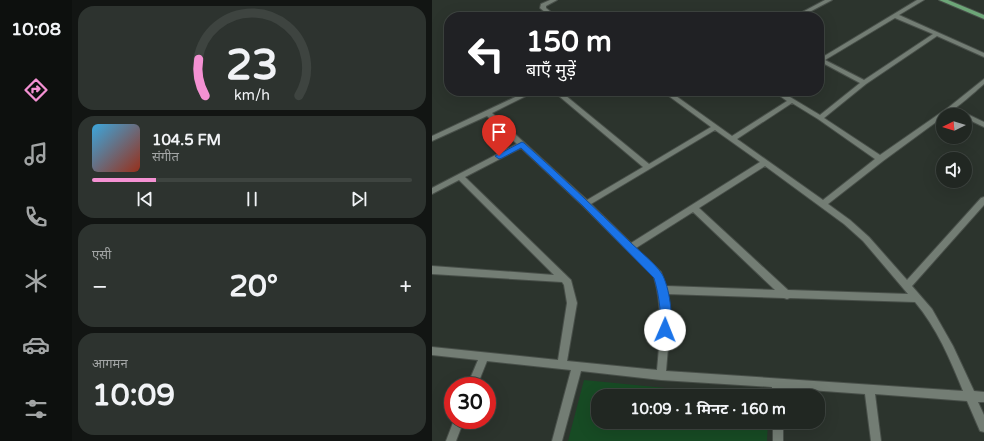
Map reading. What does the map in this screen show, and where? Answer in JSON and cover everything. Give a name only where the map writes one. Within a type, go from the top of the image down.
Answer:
[{"type":"main road","points":[[942,0],[984,17]]},
{"type":"street","points":[[547,12],[542,8],[547,3],[554,0]]},
{"type":"street","points":[[806,12],[829,0]]},
{"type":"street","points":[[824,58],[921,0]]},
{"type":"street","points":[[896,16],[984,55]]},
{"type":"street","points":[[820,118],[864,83],[937,34]]},
{"type":"street","points":[[824,62],[864,83]]},
{"type":"street","points":[[951,108],[984,81]]},
{"type":"street","points":[[432,139],[522,96]]},
{"type":"street","points":[[562,96],[648,167]]},
{"type":"street","points":[[672,96],[823,204],[866,239],[929,312],[950,349],[984,427]]},
{"type":"street","points":[[784,96],[820,118],[880,158]]},
{"type":"street","points":[[732,139],[791,101]]},
{"type":"street","points":[[488,113],[586,204],[658,276],[663,290],[665,323],[661,375]]},
{"type":"street","points":[[823,204],[880,158],[936,119]]},
{"type":"street","points":[[972,119],[984,125]]},
{"type":"street","points":[[586,204],[716,127]]},
{"type":"street","points":[[432,191],[522,144]]},
{"type":"street","points":[[630,248],[766,162]]},
{"type":"street","points":[[459,176],[568,283],[572,303],[562,364]]},
{"type":"street","points":[[907,286],[980,210],[984,200]]},
{"type":"street","points":[[693,208],[786,295]]},
{"type":"street","points":[[432,270],[564,279]]},
{"type":"street","points":[[663,290],[917,298]]},
{"type":"street","points":[[432,351],[661,375],[984,398]]},
{"type":"street","points":[[476,377],[484,357]]},
{"type":"street","points":[[557,441],[577,366]]},
{"type":"street","points":[[777,384],[777,389]]},
{"type":"street","points":[[869,389],[876,441]]},
{"type":"street","points":[[451,441],[456,429]]},
{"type":"street","points":[[778,429],[778,441]]},
{"type":"green space","points":[[584,380],[676,389],[591,389],[591,429],[768,429],[767,441],[568,441]]},
{"type":"route","points":[[499,156],[522,144],[586,204],[658,276],[663,290],[665,330]]}]
